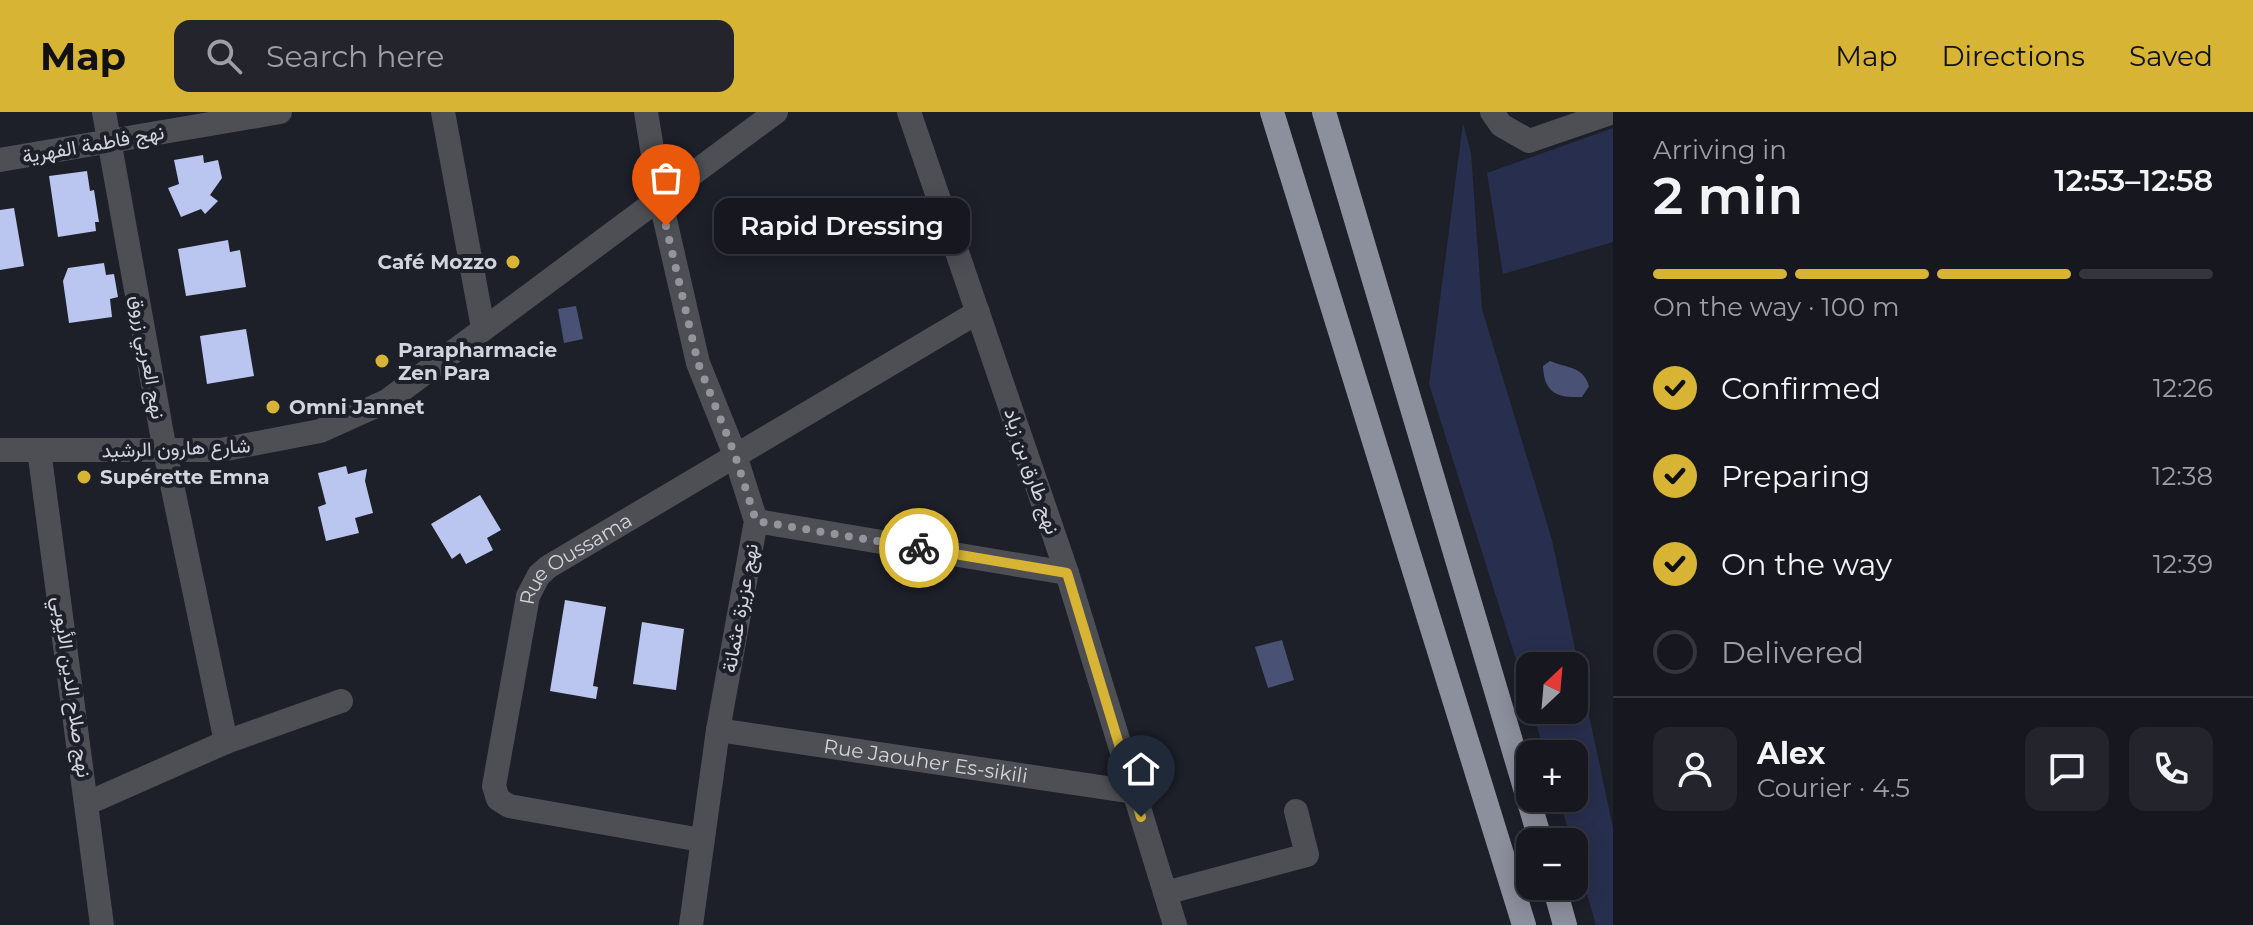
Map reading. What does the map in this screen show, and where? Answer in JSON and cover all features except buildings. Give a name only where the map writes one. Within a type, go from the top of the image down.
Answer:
[{"type":"highway","points":[[1272,112],[1524,925]]},
{"type":"highway","points":[[1324,112],[1537,828]]},
{"type":"highway","points":[[1558,900],[1565,925]]},
{"type":"street","name":"نهج العربي زروق","points":[[104,112],[165,451],[226,742]]},
{"type":"street","name":"نهج فاطمة الفهرية","points":[[0,160],[280,112]]},
{"type":"street","points":[[443,112],[483,328]]},
{"type":"street","name":"نهج عزيزة عثمانة","points":[[646,112],[660,198],[698,363],[735,455],[756,521],[718,730],[691,925]]},
{"type":"street","name":"شارع هارون الرشيد","points":[[0,450],[221,450],[320,431],[387,401],[776,112]]},
{"type":"street","name":"نهج طارق بن زياد","points":[[909,112],[1067,573],[1175,925]]},
{"type":"street","points":[[1492,112],[1501,125],[1529,141],[1613,112]]},
{"type":"street","name":"Rue Oussama","points":[[701,840],[509,806],[498,799],[494,786],[528,596],[539,575],[978,312]]},
{"type":"street","name":"نهج صلاح الدين الأيوبي","points":[[39,450],[102,925]]},
{"type":"street","points":[[756,521],[1067,573]]},
{"type":"street","points":[[88,803],[226,742],[341,701]]},
{"type":"street","name":"Rue Jaouher Es-sikili","points":[[718,730],[1134,792]]},
{"type":"street","points":[[1165,893],[1307,855],[1296,811]]},
{"type":"shaded area","points":[[1463,123],[1471,153],[1482,309],[1552,540],[1576,652],[1516,652],[1516,660],[1429,384]]},
{"type":"shaded area","points":[[1613,128],[1613,242],[1503,274],[1487,173]]},
{"type":"shaded area","points":[[576,306],[583,339],[564,343],[558,309]]},
{"type":"shaded area","points":[[1550,361],[1582,374],[1589,386],[1582,397],[1559,395],[1549,388],[1543,366]]},
{"type":"shaded area","points":[[1282,640],[1294,680],[1268,688],[1255,647]]},
{"type":"shaded area","points":[[1588,710],[1613,828],[1613,925],[1596,925],[1588,898],[1588,828],[1568,828],[1563,812],[1588,812],[1588,740],[1541,740],[1536,724],[1588,724]]},
{"type":"way so far","points":[[666,226],[698,363],[735,455],[756,521],[919,548]]},
{"type":"place","name":"Rapid Dressing","points":[[666,226]]},
{"type":"place","name":"Café Mozzo","points":[[513,262]]},
{"type":"place","name":"Parapharmacie Zen Para","points":[[382,361]]},
{"type":"place","name":"Omni Jannet","points":[[273,407]]},
{"type":"place","name":"Supérette Emna","points":[[84,477]]},
{"type":"route","points":[[919,548],[1067,573],[1141,817]]}]
